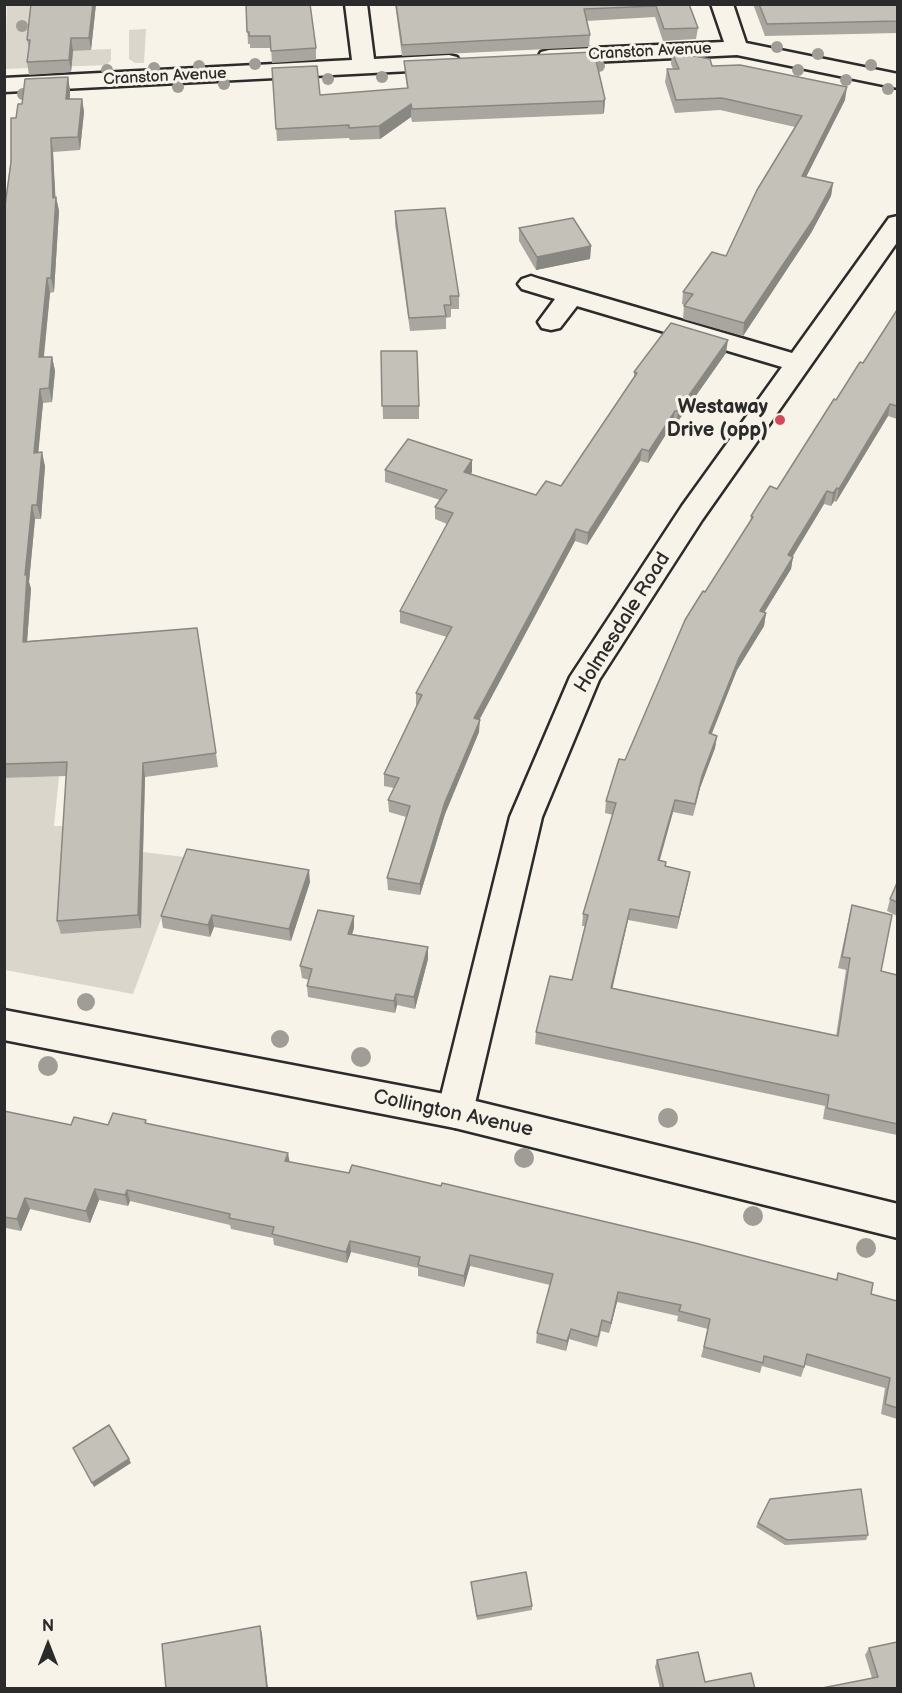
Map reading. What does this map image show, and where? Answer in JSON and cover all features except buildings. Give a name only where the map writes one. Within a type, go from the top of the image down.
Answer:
[{"type":"street","points":[[356,4],[364,66]]},
{"type":"street","points":[[722,4],[737,48]]},
{"type":"street","name":"Cranston Avenue","points":[[527,58],[737,48],[897,81]]},
{"type":"street","name":"Cranston Avenue","points":[[4,85],[469,61]]},
{"type":"street","name":"Holmesdale Road","points":[[455,1112],[525,817],[585,678],[692,513],[897,223]]},
{"type":"street","points":[[531,284],[798,363]]},
{"type":"street","points":[[551,322],[571,296]]},
{"type":"street","name":"Collington Avenue","points":[[4,1025],[455,1112],[897,1221]]},
{"type":"shaded area","points":[[7,5],[35,5],[30,52],[111,49],[111,60],[107,65],[5,69]]},
{"type":"shaded area","points":[[146,29],[144,63],[135,63],[129,59],[129,30]]},
{"type":"shaded area","points":[[59,776],[54,826],[67,826],[61,934],[141,928],[143,852],[184,857],[133,994],[5,970],[4,778]]},
{"type":"place","name":"Westaway Drive (opp)","points":[[780,420]]}]
